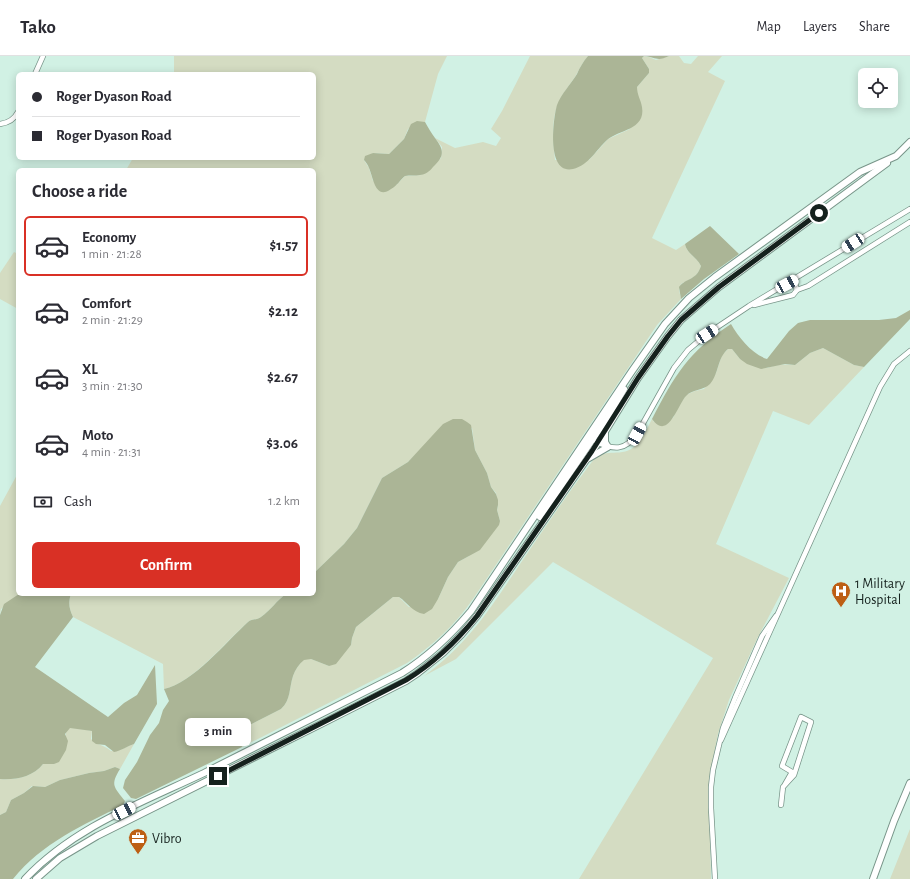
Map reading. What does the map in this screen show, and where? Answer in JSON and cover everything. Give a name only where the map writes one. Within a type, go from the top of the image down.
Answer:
[{"type":"main road","points":[[25,879],[49,856],[83,832],[402,673],[432,652],[448,637],[471,611],[519,542],[632,371],[666,324],[689,298],[860,172],[896,156],[910,142]]},
{"type":"main road","points":[[519,542],[607,427],[638,378],[668,336],[693,308],[719,287],[910,147]]},
{"type":"main road","points":[[36,879],[60,858],[97,836],[324,723],[406,680],[418,673],[443,653],[477,616],[586,460],[619,399],[632,371]]},
{"type":"main road","points":[[586,460],[608,447],[604,439],[607,427]]},
{"type":"main road","points":[[319,715],[324,723]]},
{"type":"main road","points":[[873,879],[894,821],[910,783]]},
{"type":"street","points":[[36,72],[43,56]]},
{"type":"street","points":[[0,124],[8,123],[16,116]]},
{"type":"street","points":[[595,442],[608,447],[622,448],[633,440],[680,358],[707,334],[748,306],[794,280],[910,209]]},
{"type":"street","points":[[748,306],[792,295],[797,290],[808,286],[910,222]]},
{"type":"street","points":[[794,280],[797,290]]},
{"type":"street","points":[[715,879],[711,787],[713,770],[727,718],[762,636],[769,624],[779,613],[880,387],[894,364],[910,351]]},
{"type":"street","points":[[781,805],[784,786],[792,772],[782,766],[801,717],[811,722],[794,774],[784,786]]},
{"type":"green space","points":[[174,56],[447,56],[438,74],[425,122],[408,129],[404,139],[389,154],[373,153],[364,160],[369,168],[373,181],[396,185],[405,176],[421,175],[441,158],[442,147],[435,138],[455,148],[483,142],[496,146],[501,138],[491,129],[502,111],[530,56],[588,56],[558,104],[554,117],[553,132],[555,160],[589,160],[608,139],[630,129],[642,108],[637,95],[637,87],[649,73],[649,69],[642,58],[644,56],[656,60],[669,56],[679,56],[684,63],[691,64],[698,56],[722,56],[708,72],[725,81],[652,238],[676,250],[685,244],[701,266],[700,270],[693,277],[681,284],[679,290],[681,299],[657,325],[473,599],[443,634],[407,663],[242,747],[239,735],[244,728],[281,709],[287,702],[294,674],[297,667],[304,659],[311,659],[329,666],[351,645],[356,627],[393,597],[399,597],[409,607],[438,599],[448,577],[458,562],[469,556],[500,521],[497,510],[498,505],[496,493],[491,487],[487,473],[475,450],[472,428],[418,452],[408,462],[382,478],[357,528],[344,544],[316,571],[316,168],[127,168],[132,160],[316,160],[316,72],[174,72]]},
{"type":"green space","points":[[588,56],[644,56],[642,58],[649,69],[649,73],[637,87],[642,107],[642,115],[636,125],[607,140],[584,164],[573,169],[564,169],[559,164],[555,155],[553,144],[555,112],[561,97],[575,78]]},
{"type":"green space","points":[[644,56],[669,56],[659,59]]},
{"type":"green space","points":[[417,121],[425,122],[438,142],[442,153],[440,160],[426,174],[405,176],[393,188],[386,192],[381,192],[378,190],[369,167],[364,160],[365,156],[373,153],[389,154],[404,139],[411,124]]},
{"type":"green space","points":[[710,226],[739,254],[704,279],[681,299],[679,287],[694,277],[701,266],[685,244]]},
{"type":"green space","points":[[14,252],[16,253],[16,308],[0,299],[0,273]]},
{"type":"green space","points":[[910,310],[910,319],[864,367],[854,365],[823,348],[810,353],[795,365],[785,364],[761,369],[747,364],[740,359],[732,349],[728,349],[724,353],[715,376],[710,384],[688,394],[672,420],[663,426],[658,425],[652,419],[676,377],[693,355],[716,334],[731,324],[746,345],[761,357],[767,359],[789,331],[798,323],[810,320],[879,320],[896,318]]},
{"type":"green space","points":[[823,348],[854,365],[864,367],[809,425],[773,411],[716,544],[789,578],[757,639],[729,700],[718,734],[709,780],[711,879],[579,879],[713,658],[553,562],[456,659],[424,676],[440,664],[466,638],[488,611],[591,463],[596,458],[606,453],[622,452],[634,447],[642,437],[652,419],[654,422],[673,418],[686,395],[704,389],[716,373],[722,355],[728,349],[732,349],[740,359],[767,368],[788,364],[795,365],[810,353]]},
{"type":"green space","points":[[453,419],[462,419],[471,425],[475,450],[487,473],[491,487],[498,500],[497,510],[500,521],[499,525],[480,550],[458,562],[448,577],[432,609],[424,614],[420,613],[399,597],[393,597],[356,627],[351,645],[336,664],[329,666],[311,659],[304,660],[297,667],[294,674],[287,702],[281,709],[244,728],[239,735],[242,747],[136,799],[131,798],[123,788],[125,780],[137,762],[150,735],[159,723],[163,710],[169,701],[164,689],[186,679],[198,670],[248,622],[261,617],[284,596],[316,596],[316,571],[344,544],[357,528],[382,478],[408,462],[443,424]]},
{"type":"green space","points":[[16,477],[17,596],[1,609],[0,615],[0,506]]},
{"type":"green space","points":[[16,596],[70,596],[69,606],[73,617],[35,667],[108,717],[124,703],[137,695],[155,665],[157,704],[134,744],[114,752],[105,745],[96,744],[92,741],[92,731],[70,728],[65,734],[68,741],[66,750],[59,762],[54,764],[43,764],[34,772],[24,777],[0,779],[0,615],[4,604]]},
{"type":"green space","points":[[70,596],[284,596],[261,617],[248,622],[208,661],[186,679],[164,689],[163,664],[73,617],[69,606]]},
{"type":"green space","points":[[72,727],[92,731],[91,739],[111,751],[120,750],[134,744],[120,769],[115,767],[104,771],[89,773],[60,780],[45,787],[32,786],[24,793],[11,800],[6,812],[0,815],[0,779],[24,777],[34,772],[43,764],[54,764],[66,738],[67,731]]},
{"type":"green space","points":[[115,767],[120,769],[114,782],[116,789],[125,801],[123,805],[78,828],[50,845],[24,866],[13,879],[0,879],[0,815],[6,812],[11,800],[33,786],[45,787],[60,780],[104,771]]},
{"type":"green space","points":[[910,829],[910,879],[890,879]]},
{"type":"place","name":"1 Military Hospital","points":[[841,608]]},
{"type":"place","name":"Vibro","points":[[138,855]]},
{"type":"route","points":[[218,776],[406,680],[432,663],[443,653],[477,616],[592,451],[638,378],[681,320],[719,287],[819,213]]}]
